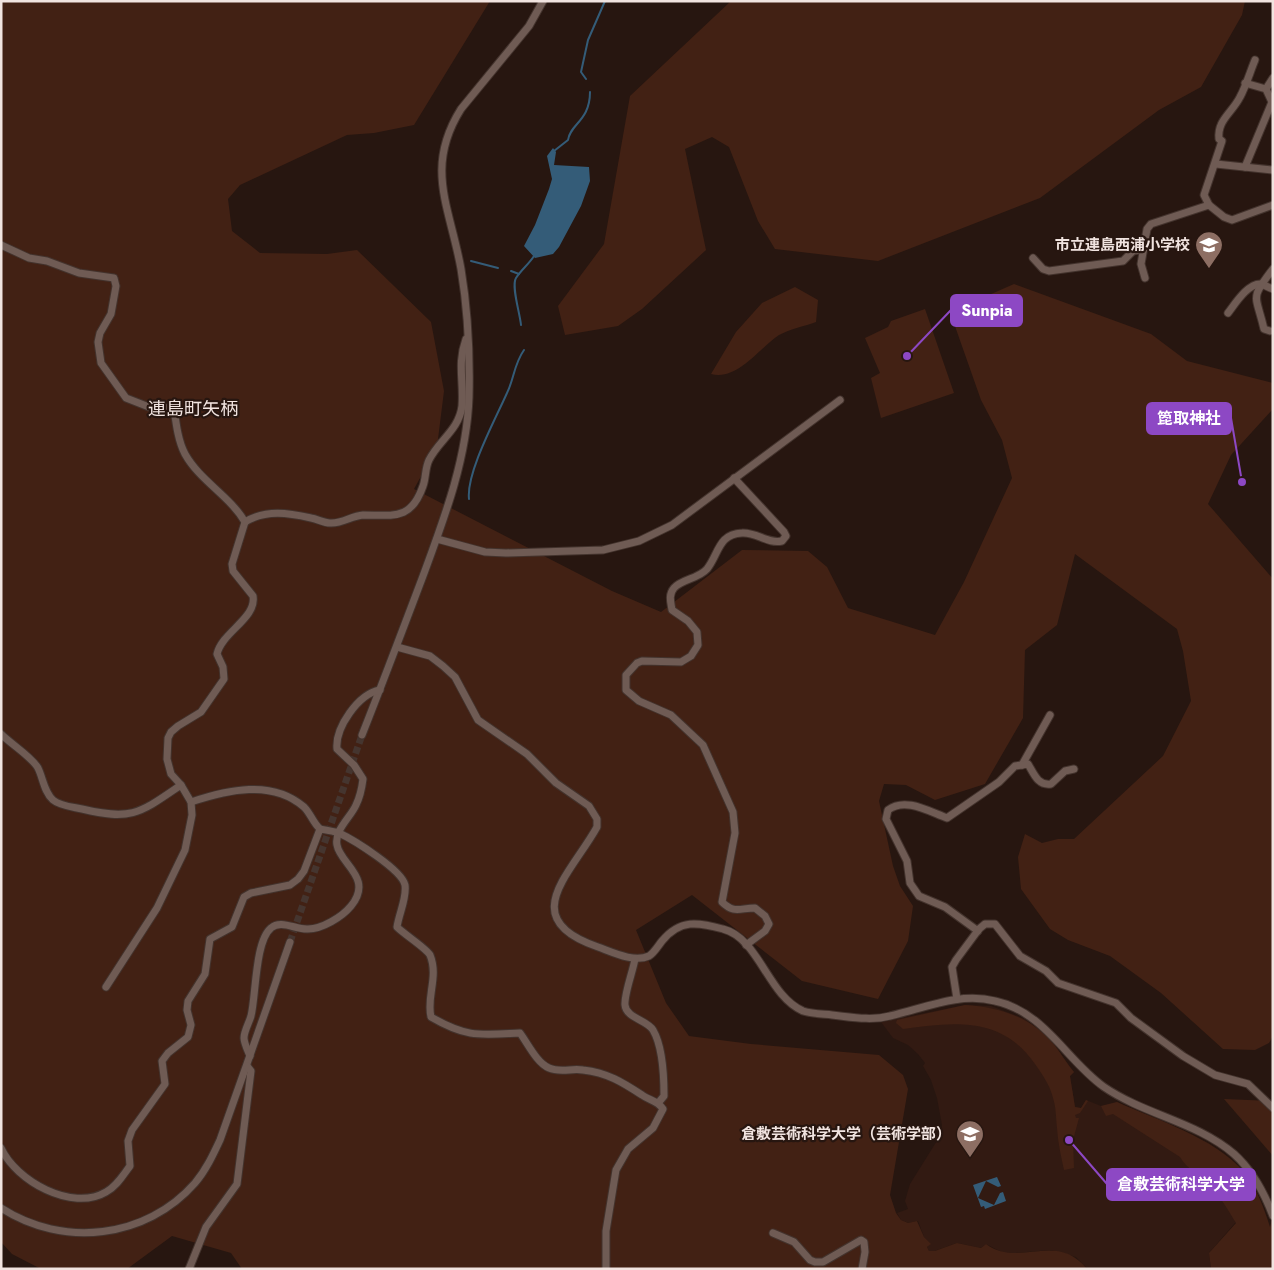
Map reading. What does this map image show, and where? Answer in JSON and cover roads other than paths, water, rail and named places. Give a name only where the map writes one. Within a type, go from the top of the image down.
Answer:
[{"type":"street","points":[[362,735],[437,539],[450,500],[466,430],[469,395],[468,332],[461,270],[442,184],[442,153],[453,122],[461,109],[529,26],[543,1]]},
{"type":"street","points":[[1255,60],[1236,104],[1222,120],[1218,131],[1222,141],[1216,164],[1204,195],[1209,205],[1224,218],[1232,220],[1273,205]]},
{"type":"street","points":[[1266,89],[1273,78]]},
{"type":"street","points":[[1245,83],[1266,89],[1272,102],[1245,167]]},
{"type":"street","points":[[1216,164],[1273,170]]},
{"type":"street","points":[[1145,278],[1141,264],[1147,228],[1151,224],[1209,205]]},
{"type":"street","points":[[1,245],[29,258],[47,261],[79,273],[114,278],[116,286],[111,314],[100,333],[98,342],[101,363],[126,398],[149,407],[174,408],[177,430],[184,453],[201,474],[237,509],[245,522]]},
{"type":"street","points":[[1034,258],[1043,269],[1049,271],[1122,261],[1133,250],[1144,249]]},
{"type":"street","points":[[1270,331],[1264,329],[1255,304],[1256,294],[1261,284],[1273,269]]},
{"type":"street","points":[[1261,284],[1273,289]]},
{"type":"street","points":[[1228,313],[1246,292],[1261,284]]},
{"type":"street","points":[[106,987],[142,933],[177,869],[185,850],[192,815],[191,802],[181,785],[171,774],[167,759],[168,738],[171,732],[178,726],[201,712],[224,679],[223,667],[217,654],[219,646],[225,637],[252,610],[253,596],[233,571],[232,564],[245,522],[254,516],[269,513],[313,518],[329,523],[344,522],[360,515],[393,516],[412,508],[423,487],[429,460],[458,423],[462,406],[460,355],[468,332]]},
{"type":"street","points":[[437,539],[485,552],[499,553],[604,550],[639,541],[672,525],[840,400]]},
{"type":"street","points":[[734,478],[786,536],[782,541],[774,543],[743,532],[721,541],[707,568],[674,588],[670,596],[672,610],[688,621],[697,632],[698,645],[691,656],[681,662],[642,661],[630,668],[625,680],[626,690],[631,696],[671,715],[703,745],[733,812],[735,833],[722,902],[736,912],[754,908],[766,916],[769,924],[764,931],[746,945]]},
{"type":"street","points":[[397,647],[430,656],[443,666],[455,677],[478,720],[527,754],[556,783],[589,806],[598,819],[597,827],[559,887],[554,901],[554,914],[560,928],[592,945],[635,959],[651,956],[668,934],[681,925],[698,924],[731,930],[746,945],[791,1004],[806,1012],[866,1019],[888,1017],[957,999],[995,1000],[1028,1015],[1053,1036],[1082,1069],[1106,1088],[1217,1142],[1234,1154],[1254,1177],[1273,1216]]},
{"type":"street","points":[[250,1056],[244,1038],[251,1016],[255,973],[265,937],[271,927],[281,924],[307,930],[325,924],[340,916],[352,906],[358,893],[358,880],[337,845],[338,833],[356,806],[363,779],[354,765],[337,750],[336,740],[347,716],[371,692],[380,690]]},
{"type":"street","points":[[1022,765],[1050,715]]},
{"type":"street","points":[[1,734],[37,767],[47,793],[52,800],[61,804],[96,812],[126,816],[139,812],[181,785]]},
{"type":"street","points":[[978,931],[945,907],[919,896],[910,883],[907,860],[886,819],[888,810],[895,804],[903,803],[946,818],[999,782],[1015,766],[1028,764],[1044,785],[1051,784],[1065,770],[1074,769]]},
{"type":"street","points":[[191,802],[215,794],[238,790],[270,790],[287,796],[303,806],[320,829],[338,833],[396,870],[405,883],[405,895],[397,926],[407,938],[422,946],[430,955],[435,980],[428,1005],[431,1017],[450,1028],[469,1034],[520,1033],[538,1059],[548,1068],[558,1071],[583,1070],[605,1074],[624,1081],[644,1096],[659,1102],[664,1109],[653,1128],[628,1149],[616,1170],[606,1231],[606,1269]]},
{"type":"street","points":[[1,1148],[15,1170],[45,1190],[55,1194],[90,1197],[105,1192],[114,1186],[130,1166],[128,1141],[132,1130],[165,1084],[162,1061],[168,1053],[188,1037],[191,1026],[187,1010],[188,1001],[205,974],[210,940],[232,927],[244,896],[290,885],[298,879],[304,871],[320,829]]},
{"type":"street","points":[[957,999],[952,967],[978,931],[985,924],[995,924],[1020,956],[1046,971],[1058,983],[1116,1003],[1131,1018],[1183,1056],[1215,1075],[1248,1084],[1273,1108]]},
{"type":"street","points":[[1,1208],[28,1223],[44,1229],[81,1234],[101,1233],[123,1228],[161,1212],[176,1201],[195,1182],[210,1162],[220,1140],[290,942]]},
{"type":"street","points":[[635,959],[625,1005],[628,1012],[652,1028],[656,1036],[664,1079],[664,1096],[659,1102]]},
{"type":"street","points":[[189,1269],[206,1228],[236,1184],[251,1071],[247,1066]]},
{"type":"street","points":[[772,1233],[794,1242],[810,1260],[816,1262],[823,1262],[861,1240],[864,1242],[866,1252],[862,1269]]},
{"type":"water","points":[[553,148],[556,152],[554,165],[589,167],[590,181],[581,206],[559,247],[553,254],[535,258],[524,246],[535,225],[552,179],[547,156]]},
{"type":"water","points":[[997,1177],[1001,1186],[998,1187],[986,1181],[978,1198],[994,1205],[1000,1193],[1003,1192],[1006,1201],[985,1209],[984,1206],[981,1207],[973,1185]]},
{"type":"waterway","points":[[586,79],[581,72],[588,40],[605,1]]},
{"type":"waterway","points":[[554,151],[568,140],[572,130],[584,116],[590,92]]},
{"type":"waterway","points":[[521,325],[515,293],[515,282],[518,275],[534,256]]},
{"type":"waterway","points":[[471,261],[498,268]]},
{"type":"waterway","points":[[511,271],[519,274]]},
{"type":"waterway","points":[[469,499],[469,488],[477,461],[524,350]]},
{"type":"tunnel","points":[[290,942],[362,735]]},
{"type":"place","name":"市立連島西浦小学校","points":[[1209,269]]},
{"type":"place","name":"Sunpia","points":[[907,356]]},
{"type":"place","name":"箆取神社","points":[[1242,482]]},
{"type":"place","name":"倉敷芸術科学大学","points":[[1069,1140]]},
{"type":"place","name":"倉敷芸術科学大学（芸術学部）","points":[[970,1158]]},
{"type":"district","name":"連島町矢柄","points":[[193,409]]}]
